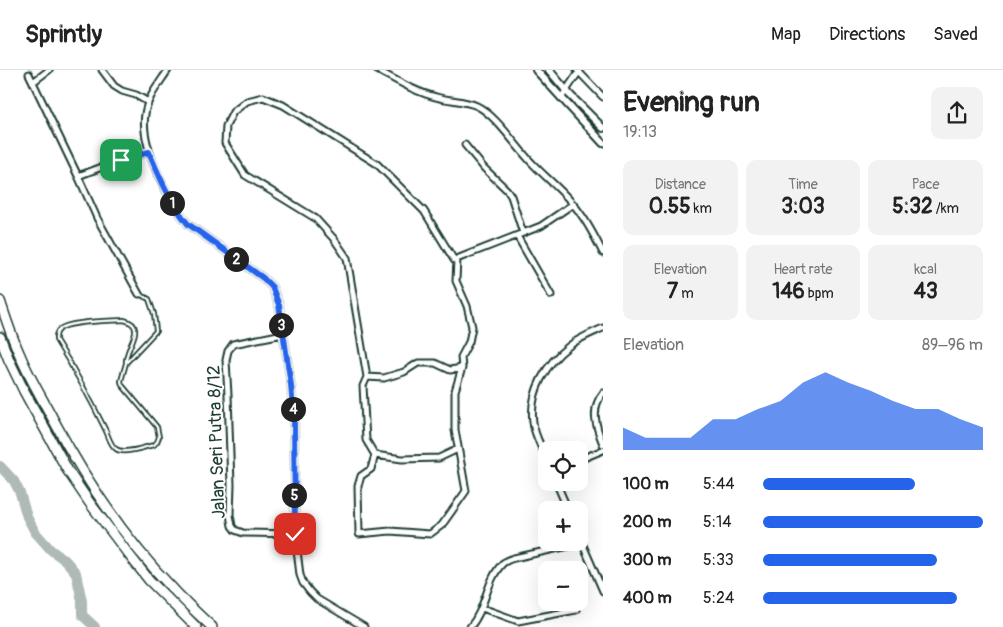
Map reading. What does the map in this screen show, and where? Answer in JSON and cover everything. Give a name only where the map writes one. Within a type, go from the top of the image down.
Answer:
[{"type":"highway","points":[[0,301],[20,355],[78,465],[135,545],[174,590],[212,627]]},
{"type":"highway","points":[[0,337],[9,360],[33,407],[78,486],[126,551],[168,599],[196,627]]},
{"type":"street","points":[[33,82],[49,70]]},
{"type":"street","points":[[102,70],[114,86],[148,102]]},
{"type":"street","points":[[168,70],[148,102],[144,115],[149,152],[169,197],[178,213],[188,224],[263,278],[272,287],[279,305],[291,385],[294,421],[295,534],[300,575],[306,588],[317,599],[364,627]]},
{"type":"street","points":[[377,70],[417,92],[436,98],[477,106],[488,114],[579,211],[603,253]]},
{"type":"street","points":[[536,70],[603,143]]},
{"type":"street","points":[[549,70],[603,128]]},
{"type":"street","points":[[561,98],[579,71],[603,97]]},
{"type":"street","points":[[29,74],[97,218],[139,294]]},
{"type":"street","points":[[457,259],[456,281],[467,306],[472,327],[469,342],[460,356],[462,368],[455,392],[455,430],[466,491],[442,524],[430,534],[390,530],[359,534],[358,486],[361,476],[371,469],[375,455],[366,440],[363,386],[367,378],[347,258],[334,239],[315,218],[244,175],[225,142],[226,126],[233,112],[247,101],[263,97],[283,105],[378,164],[424,211],[454,260],[541,226],[573,204]]},
{"type":"street","points":[[465,145],[511,196],[520,235],[550,295]]},
{"type":"street","points":[[78,176],[149,152]]},
{"type":"street","points":[[539,441],[532,422],[536,392],[543,374],[569,345],[603,328]]},
{"type":"street","name":"Jalan Seri Putra 8/12","points":[[283,334],[233,344],[228,351],[226,360],[231,485],[230,515],[232,526],[235,530],[243,533],[295,534]]},
{"type":"street","points":[[367,378],[384,378],[404,372],[418,362],[435,364],[450,370],[462,368]]},
{"type":"street","points":[[603,393],[597,404],[595,422],[603,444]]},
{"type":"street","points":[[375,455],[402,459],[439,458],[458,449]]},
{"type":"street","points":[[588,456],[603,450]]},
{"type":"street","points":[[470,627],[476,621],[492,580],[504,562],[546,551]]},
{"type":"street","points":[[586,551],[603,591]]},
{"type":"street","points":[[482,608],[518,621],[571,611]]},
{"type":"lane","points":[[126,363],[126,355],[136,333],[135,328],[130,322],[124,320],[80,323],[63,326],[58,329],[56,340],[86,392],[114,447],[118,450],[127,451],[154,444],[159,437],[157,427],[122,385],[121,381],[126,363],[156,330],[154,314],[149,300],[139,294]]},
{"type":"waterway","points":[[0,466],[14,481],[20,493],[27,517],[35,532],[76,573],[82,601],[82,615],[95,627]]},
{"type":"route","points":[[121,160],[149,152],[169,197],[178,213],[188,224],[263,278],[272,287],[279,305],[291,385],[294,421],[295,534]]}]
